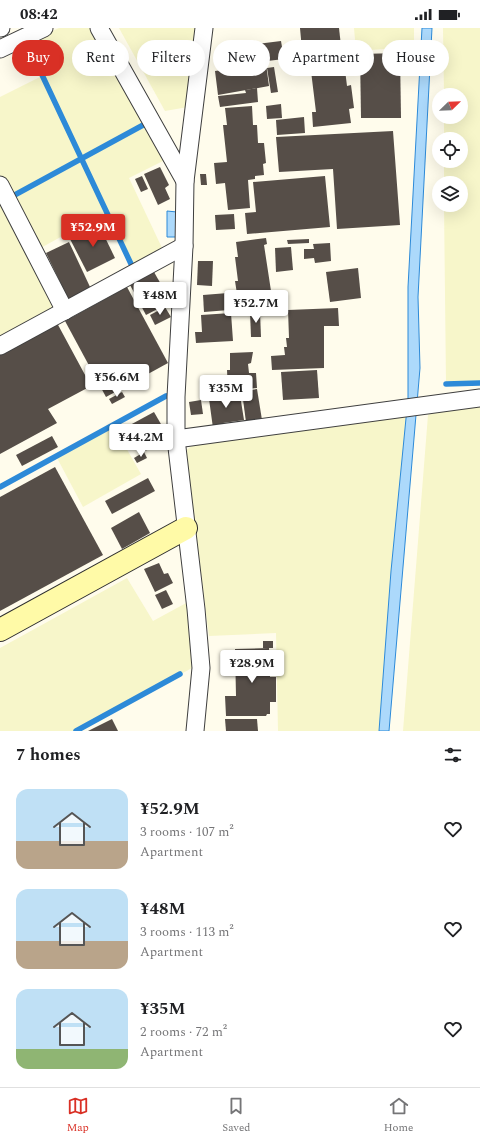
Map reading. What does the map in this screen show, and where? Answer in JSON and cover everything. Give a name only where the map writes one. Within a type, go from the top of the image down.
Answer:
[{"type":"street","points":[[0,48],[44,28]]},
{"type":"street","points":[[99,28],[185,181]]},
{"type":"street","points":[[195,731],[201,668],[196,609],[176,439],[176,396],[184,246],[185,181],[204,28]]},
{"type":"street","points":[[0,185],[65,311]]},
{"type":"street","points":[[0,346],[184,246]]},
{"type":"street","points":[[176,439],[480,398]]},
{"type":"street","points":[[0,630],[186,528]]},
{"type":"green space","points":[[59,28],[92,28],[99,40],[72,40],[72,76],[119,76],[167,159],[129,178],[163,250],[132,266],[106,212],[37,250],[0,176],[0,97],[42,76],[64,76],[64,40],[32,40]]},
{"type":"green space","points":[[119,28],[199,28],[197,40],[137,40],[137,60],[129,46],[129,40],[126,40]]},
{"type":"green space","points":[[354,28],[414,28],[414,40],[382,40],[382,49],[374,50],[374,40],[355,40]]},
{"type":"green space","points":[[443,28],[480,28],[480,383],[446,384],[444,212],[468,212],[468,176],[444,176],[444,168],[468,168],[468,132],[444,132],[444,124],[468,124],[468,88],[444,88],[444,76],[449,76],[449,40],[443,40]]},
{"type":"green space","points":[[146,76],[192,76],[188,107],[165,111]]},
{"type":"green space","points":[[0,196],[56,306],[0,337]]},
{"type":"green space","points":[[480,404],[480,731],[403,731],[428,415],[435,410]]},
{"type":"green space","points":[[407,414],[391,571],[379,731],[278,731],[276,633],[209,636],[185,451],[200,440]]},
{"type":"green space","points":[[113,425],[141,474],[83,507],[56,456]]},
{"type":"green space","points":[[127,578],[153,621],[188,602],[192,668],[76,731],[0,731],[0,648]]},
{"type":"water","points":[[422,28],[432,28],[431,40],[421,40]]},
{"type":"water","points":[[419,76],[430,76],[418,297],[420,368],[389,731],[379,731],[391,571],[408,398],[408,287]]},
{"type":"water","points":[[167,211],[177,212],[176,237],[167,237]]},
{"type":"building","points":[[300,28],[339,28],[340,40],[301,40]]},
{"type":"building","points":[[278,41],[278,60],[270,61],[270,42]]},
{"type":"building","points":[[382,53],[382,76],[400,76],[401,118],[361,118],[360,76],[374,76],[374,54]]},
{"type":"building","points":[[274,67],[278,92],[271,93],[268,76],[270,76],[270,68]]},
{"type":"building","points":[[216,76],[268,76],[269,86],[218,95]]},
{"type":"building","points":[[312,76],[346,76],[347,86],[351,85],[354,108],[349,109],[351,123],[313,127],[312,112],[316,112]]},
{"type":"building","points":[[257,88],[258,102],[220,107],[218,96],[246,93],[245,90]]},
{"type":"building","points":[[281,104],[282,118],[267,119],[266,106]]},
{"type":"building","points":[[252,106],[253,125],[257,125],[258,143],[264,143],[266,163],[263,164],[264,175],[255,176],[255,179],[248,180],[250,208],[228,210],[225,183],[216,184],[214,163],[227,162],[223,125],[227,125],[225,108]]},
{"type":"building","points":[[304,117],[305,133],[277,135],[276,120]]},
{"type":"building","points":[[393,131],[400,225],[337,229],[333,169],[279,172],[276,137]]},
{"type":"building","points":[[160,167],[169,185],[165,188],[170,199],[158,205],[144,174]]},
{"type":"building","points":[[200,174],[206,174],[207,185],[201,185]]},
{"type":"building","points":[[142,176],[148,189],[141,192],[135,179]]},
{"type":"building","points":[[325,176],[330,227],[247,234],[245,213],[256,212],[253,182]]},
{"type":"building","points":[[234,214],[235,229],[216,230],[215,215]]},
{"type":"building","points":[[99,225],[115,258],[87,272],[70,239]]},
{"type":"building","points":[[266,238],[267,244],[264,245],[273,304],[232,310],[231,301],[241,300],[240,294],[237,294],[235,281],[238,281],[235,257],[238,257],[236,242]]},
{"type":"building","points":[[309,239],[309,243],[288,244],[287,240]]},
{"type":"building","points":[[69,242],[91,289],[69,300],[46,253]]},
{"type":"building","points":[[330,243],[331,261],[315,263],[314,258],[304,259],[304,249],[314,249],[313,244]]},
{"type":"building","points":[[291,247],[293,270],[276,272],[275,248]]},
{"type":"building","points":[[198,261],[213,261],[212,286],[197,285]]},
{"type":"building","points":[[358,268],[361,298],[330,302],[326,272]]},
{"type":"building","points":[[154,272],[171,302],[146,315],[130,285]]},
{"type":"building","points":[[127,287],[168,363],[106,397],[65,321]]},
{"type":"building","points":[[228,293],[229,310],[204,312],[203,295]]},
{"type":"building","points":[[165,307],[171,317],[155,325],[150,315]]},
{"type":"building","points":[[338,308],[339,326],[324,326],[324,368],[272,370],[271,356],[285,355],[284,347],[287,347],[286,338],[289,338],[288,310]]},
{"type":"building","points":[[250,312],[260,312],[261,337],[251,337]]},
{"type":"building","points":[[231,313],[233,341],[196,343],[195,332],[202,332],[201,315]]},
{"type":"building","points":[[57,323],[91,386],[48,409],[57,423],[0,454],[0,354]]},
{"type":"building","points":[[253,352],[251,363],[248,364],[249,373],[256,373],[257,388],[228,391],[227,370],[230,370],[230,353]]},
{"type":"building","points":[[317,370],[319,398],[283,400],[281,372]]},
{"type":"building","points":[[257,389],[262,420],[246,422],[242,392]]},
{"type":"building","points":[[122,392],[125,397],[112,404],[109,399]]},
{"type":"building","points":[[233,392],[233,396],[240,395],[244,420],[223,423],[224,426],[213,428],[209,399],[214,399],[213,395]]},
{"type":"building","points":[[201,400],[203,414],[191,415],[189,402]]},
{"type":"building","points":[[154,412],[169,438],[145,451],[130,425]]},
{"type":"building","points":[[52,436],[58,447],[22,466],[16,455]]},
{"type":"building","points":[[144,452],[147,458],[137,463],[134,458]]},
{"type":"building","points":[[55,467],[103,555],[0,611],[0,497]]},
{"type":"building","points":[[148,478],[155,491],[112,514],[105,501]]},
{"type":"building","points":[[139,512],[150,533],[122,549],[111,528]]},
{"type":"building","points":[[159,563],[164,574],[168,573],[173,583],[155,592],[144,569]]},
{"type":"building","points":[[166,590],[173,604],[162,609],[155,595]]},
{"type":"building","points":[[263,641],[273,641],[273,648],[263,648]]},
{"type":"building","points":[[269,648],[270,677],[276,677],[276,702],[270,702],[270,714],[267,714],[266,716],[226,716],[225,696],[236,696],[235,649]]},
{"type":"building","points":[[112,719],[118,731],[88,731]]},
{"type":"building","points":[[225,719],[257,719],[258,731],[226,731]]},
{"type":"waterway","points":[[43,76],[132,266]]},
{"type":"waterway","points":[[11,197],[145,124]]},
{"type":"waterway","points":[[446,384],[480,383]]},
{"type":"waterway","points":[[0,487],[166,396]]},
{"type":"waterway","points":[[76,731],[180,674]]}]
